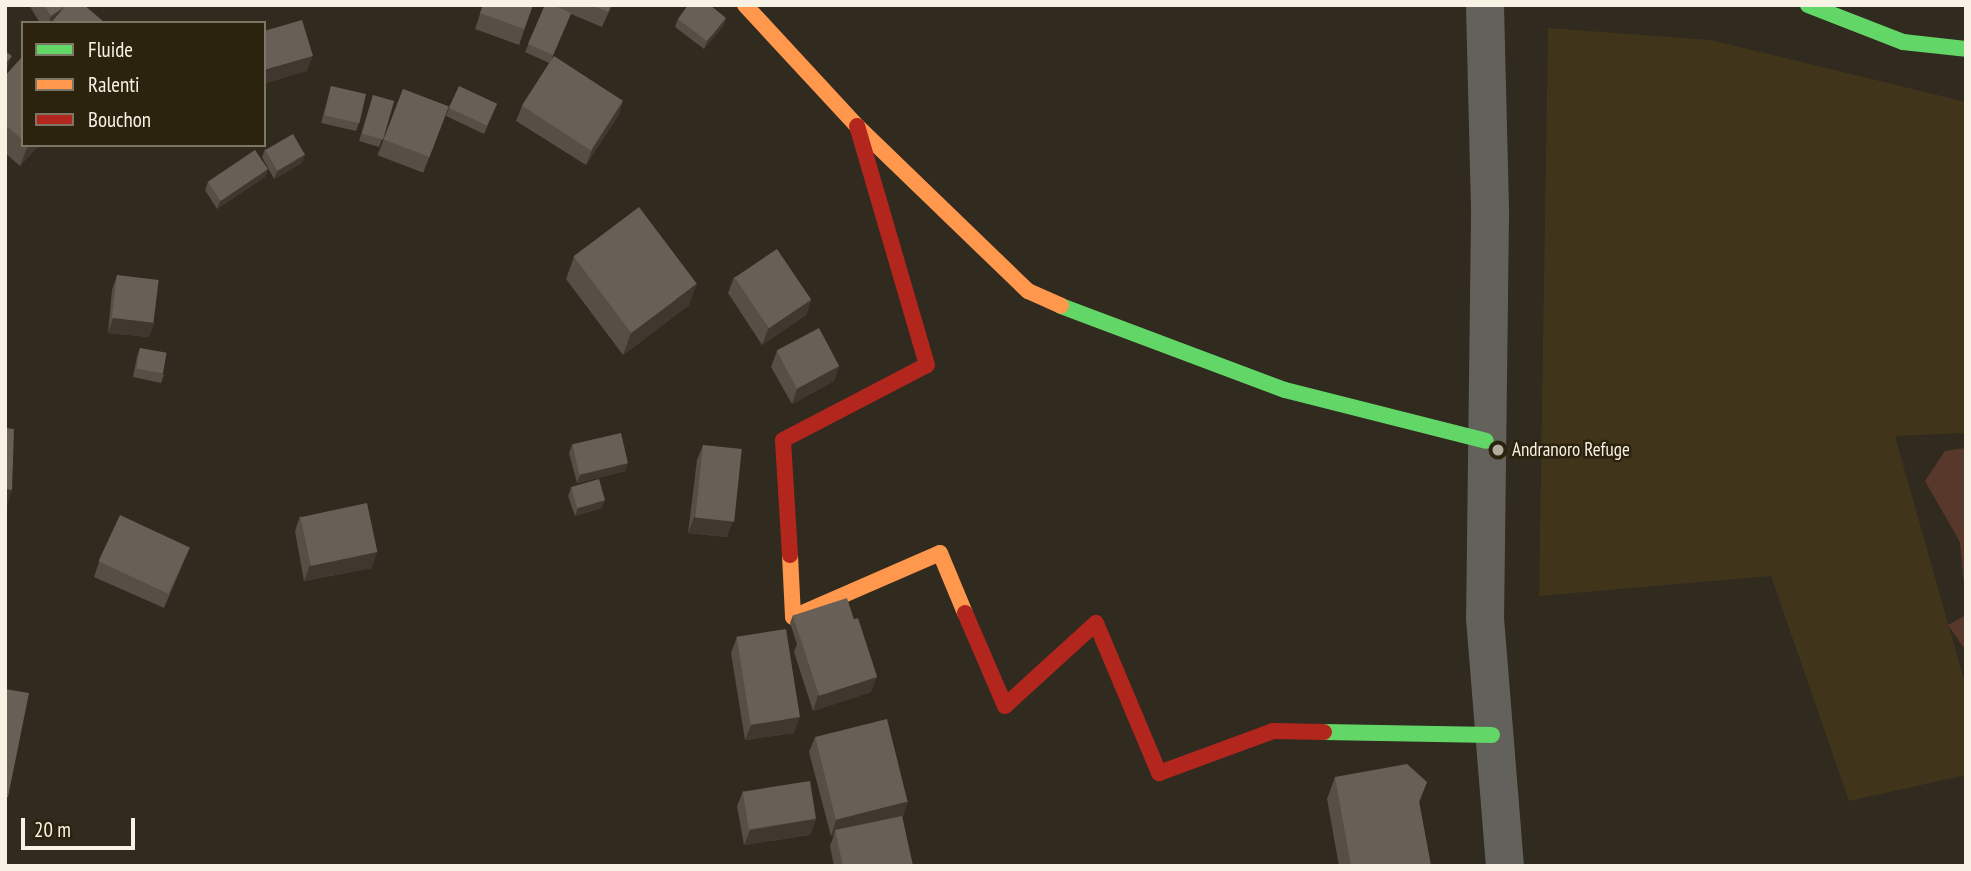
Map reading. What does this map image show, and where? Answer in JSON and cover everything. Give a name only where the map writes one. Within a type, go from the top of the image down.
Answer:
[{"type":"street","points":[[745,5],[857,125],[1028,291],[1095,323],[1285,390],[1486,441]]},
{"type":"street","points":[[1485,5],[1490,216],[1485,618],[1492,735],[1505,866]]},
{"type":"street","points":[[1808,5],[1903,42],[1966,49]]},
{"type":"street","points":[[857,125],[927,365],[783,440],[793,617],[940,553],[1005,706],[1096,623],[1159,773],[1273,732],[1492,735]]},
{"type":"shaded area","points":[[1548,28],[1711,40],[1966,102],[1966,433],[1895,436],[1966,687],[1966,775],[1849,801],[1771,576],[1539,596]]},
{"type":"shaded area","points":[[1966,448],[1964,585],[1960,542],[1925,481],[1945,451]]},
{"type":"shaded area","points":[[1966,615],[1966,651],[1948,625]]},
{"type":"building","points":[[44,5],[66,5],[51,16]]},
{"type":"building","points":[[66,5],[84,5],[103,21],[53,21]]},
{"type":"building","points":[[483,5],[533,5],[524,29],[480,13]]},
{"type":"building","points":[[545,5],[553,5],[571,13],[553,55],[528,44]]},
{"type":"building","points":[[592,5],[611,5],[608,12]]},
{"type":"building","points":[[688,5],[710,5],[726,18],[707,41],[678,19]]},
{"type":"building","points":[[302,20],[313,56],[266,69],[266,30]]},
{"type":"building","points":[[5,51],[12,56],[5,64]]},
{"type":"building","points":[[554,56],[623,101],[591,150],[522,105]]},
{"type":"building","points":[[21,58],[21,138],[5,125],[5,76]]},
{"type":"building","points":[[331,86],[366,94],[359,123],[324,115]]},
{"type":"building","points":[[459,86],[497,104],[487,126],[449,108]]},
{"type":"building","points":[[403,89],[449,107],[429,157],[384,139]]},
{"type":"building","points":[[373,95],[394,101],[383,140],[362,133]]},
{"type":"building","points":[[293,134],[305,155],[277,171],[265,150]]},
{"type":"building","points":[[255,150],[268,169],[221,201],[208,182]]},
{"type":"building","points":[[639,207],[697,284],[631,333],[574,256]]},
{"type":"building","points":[[777,249],[811,300],[769,328],[735,278]]},
{"type":"building","points":[[117,275],[159,280],[153,323],[112,318]]},
{"type":"building","points":[[819,328],[839,366],[797,389],[777,351]]},
{"type":"building","points":[[140,348],[167,353],[163,373],[136,369]]},
{"type":"building","points":[[5,428],[14,429],[12,490],[5,489]]},
{"type":"building","points":[[621,433],[628,463],[579,474],[572,444]]},
{"type":"building","points":[[703,445],[742,449],[734,522],[695,518]]},
{"type":"building","points":[[599,479],[605,500],[577,508],[571,487]]},
{"type":"building","points":[[367,503],[377,552],[311,566],[300,517]]},
{"type":"building","points":[[120,515],[190,548],[168,594],[98,561]]},
{"type":"building","points":[[847,598],[854,620],[800,637],[793,616]]},
{"type":"building","points":[[858,618],[877,677],[819,696],[800,637]]},
{"type":"building","points":[[786,629],[800,717],[751,725],[737,637]]},
{"type":"building","points":[[5,689],[29,693],[8,797],[5,797]]},
{"type":"building","points":[[887,719],[908,801],[836,819],[815,737]]},
{"type":"building","points":[[1407,764],[1427,782],[1419,801],[1431,866],[1351,866],[1335,777]]},
{"type":"building","points":[[810,781],[816,819],[749,829],[743,792]]},
{"type":"building","points":[[902,816],[913,866],[843,866],[835,830]]},
{"type":"traffic: fast","points":[[1808,5],[1903,42],[1966,49]]},
{"type":"traffic: fast","points":[[1061,306],[1285,390],[1486,441]]},
{"type":"traffic: fast","points":[[1324,732],[1492,735]]},
{"type":"traffic: slow","points":[[745,5],[857,126],[1028,291],[1061,306]]},
{"type":"traffic: slow","points":[[790,555],[793,617],[940,553],[965,613]]},
{"type":"traffic: jam","points":[[790,555],[783,440],[927,365],[857,126]]},
{"type":"traffic: jam","points":[[965,613],[1005,706],[1096,623],[1159,773],[1273,731],[1324,732]]},
{"type":"place","name":"Andranoro Refuge","points":[[1498,450]]}]
